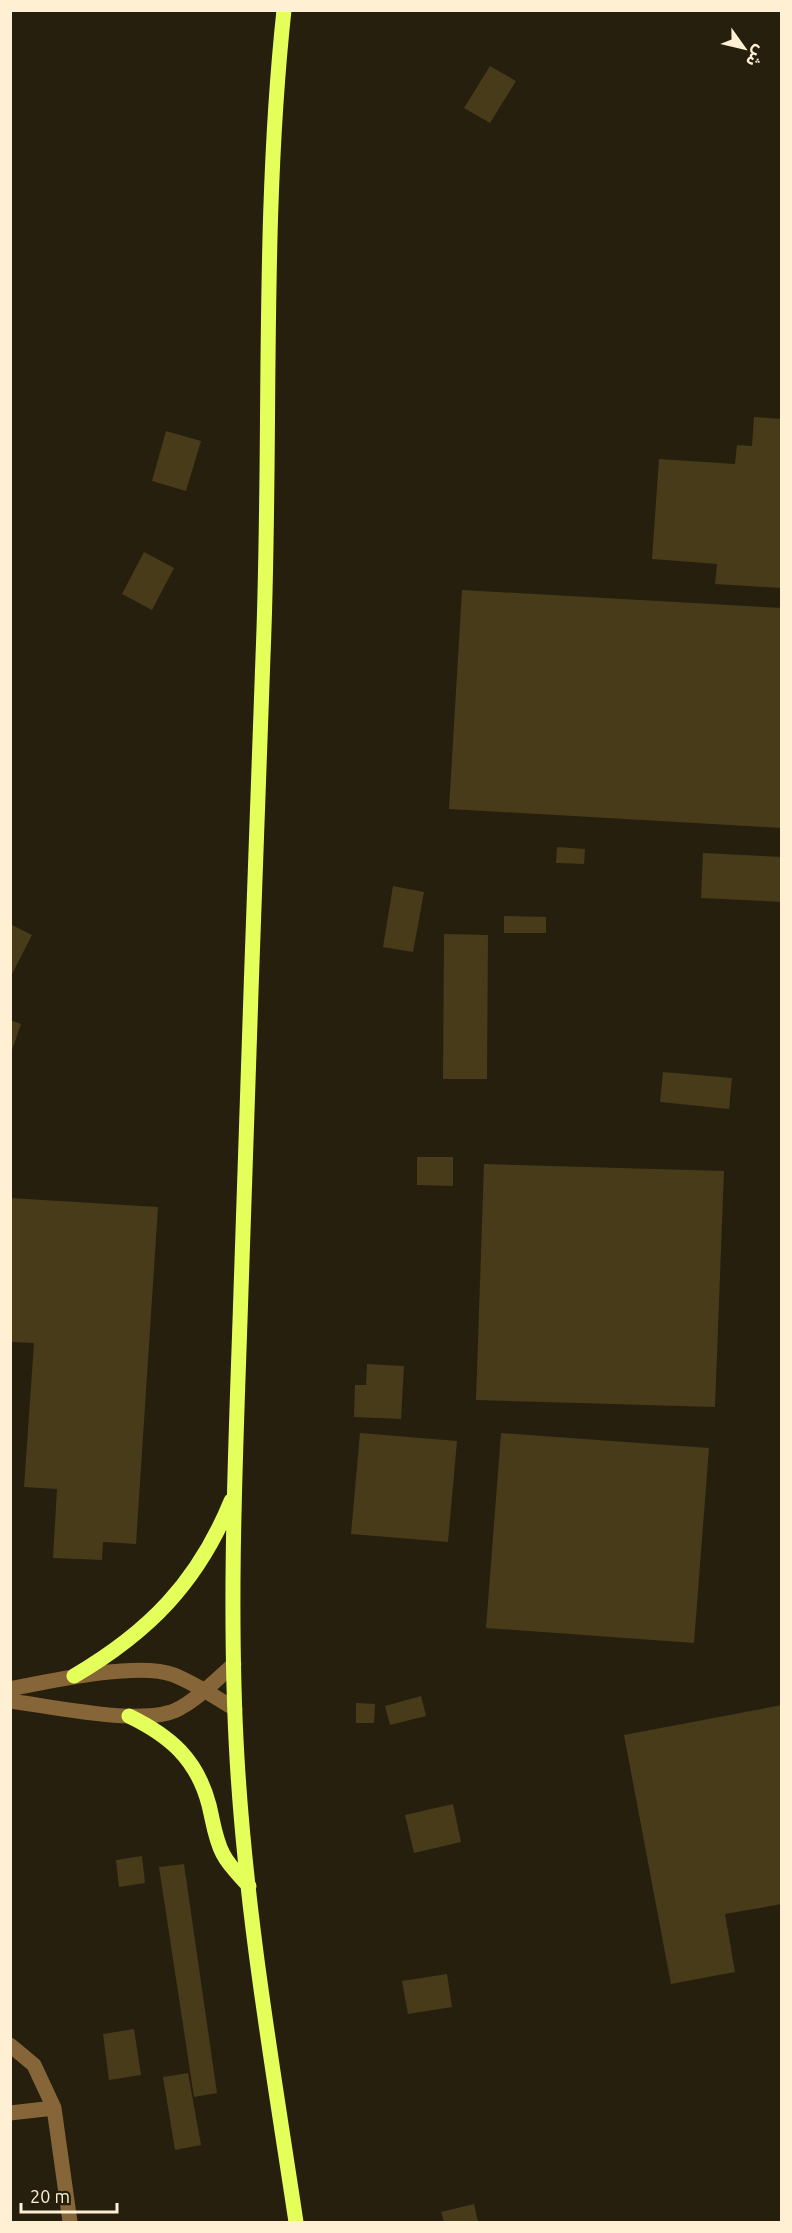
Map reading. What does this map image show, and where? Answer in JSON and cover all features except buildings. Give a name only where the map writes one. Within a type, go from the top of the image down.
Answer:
[{"type":"main road","points":[[284,10],[274,105],[268,540],[250,987],[235,1492],[234,1665],[242,1819],[249,1886],[296,2223]]},
{"type":"main road","points":[[74,1676],[110,1655],[143,1630],[172,1600],[198,1567],[219,1531],[235,1492]]},
{"type":"main road","points":[[129,1716],[165,1735],[181,1749],[195,1768],[204,1787],[222,1851],[249,1886]]},
{"type":"street","points":[[10,1701],[129,1716],[167,1714],[180,1708],[234,1665]]},
{"type":"street","points":[[10,1689],[74,1676],[160,1672],[174,1675],[235,1709]]},
{"type":"street","points":[[10,2045],[34,2066],[54,2108],[70,2223]]},
{"type":"street","points":[[10,2113],[54,2108]]}]
